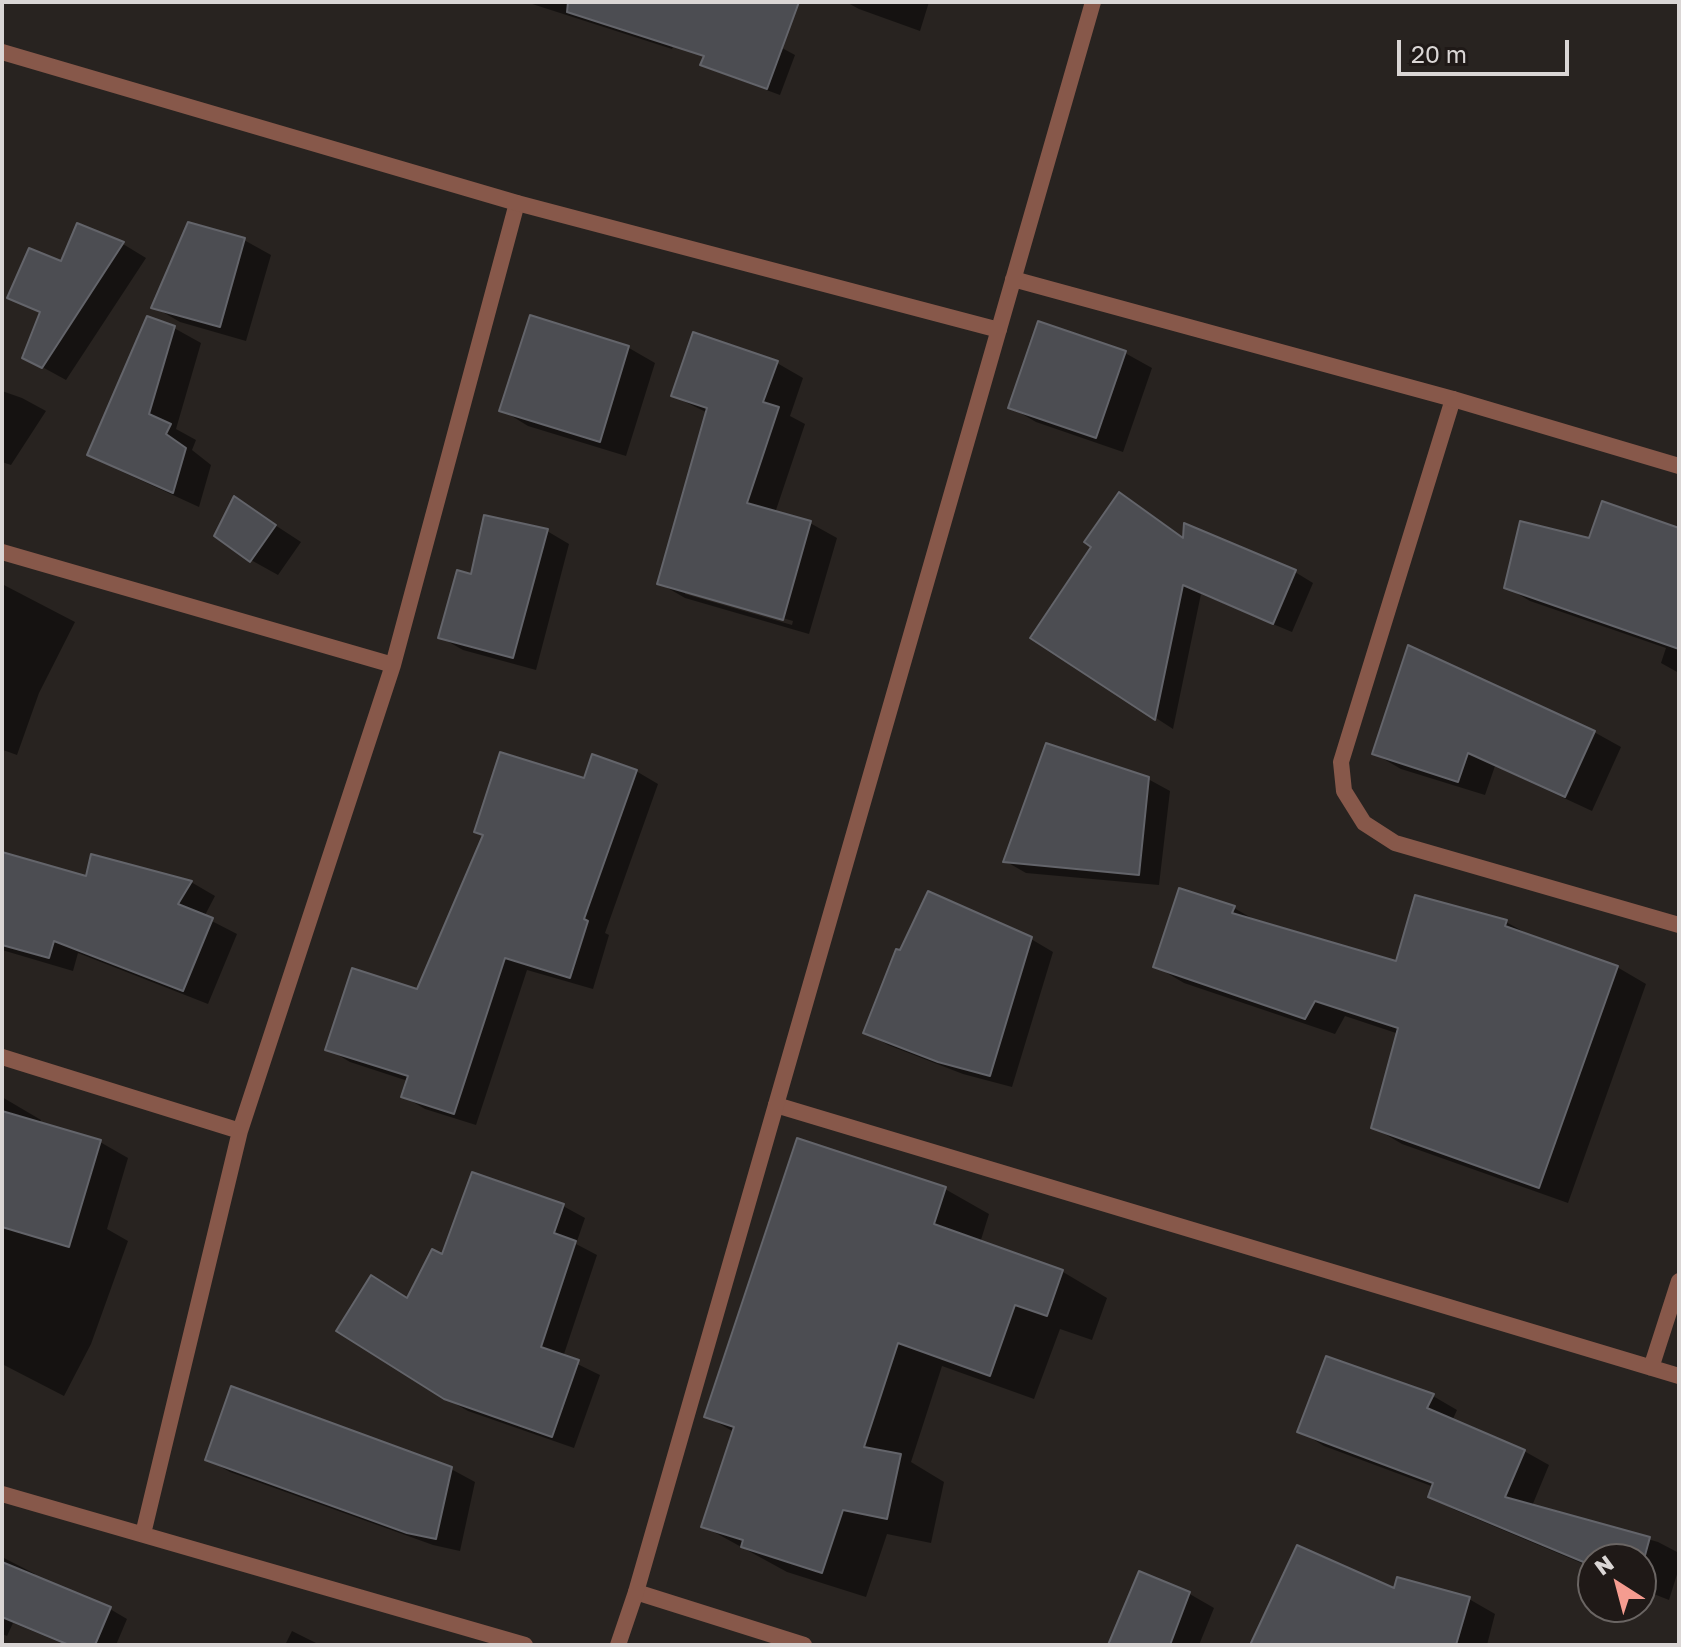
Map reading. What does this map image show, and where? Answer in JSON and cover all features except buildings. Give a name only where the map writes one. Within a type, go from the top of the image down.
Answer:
[{"type":"street","points":[[618,1645],[636,1592],[1093,2]]},
{"type":"street","points":[[2,52],[517,203],[999,330]]},
{"type":"street","points":[[143,1534],[240,1131],[393,665],[517,203]]},
{"type":"street","points":[[1013,279],[1453,399],[1679,466]]},
{"type":"street","points":[[1453,399],[1341,762],[1344,791],[1364,823],[1395,843],[1679,925]]},
{"type":"street","points":[[2,552],[393,665]]},
{"type":"street","points":[[2,1057],[240,1131]]},
{"type":"street","points":[[776,1105],[1679,1376]]},
{"type":"street","points":[[1651,1368],[1679,1281]]},
{"type":"street","points":[[2,1494],[525,1645]]},
{"type":"street","points":[[636,1592],[804,1645]]}]
